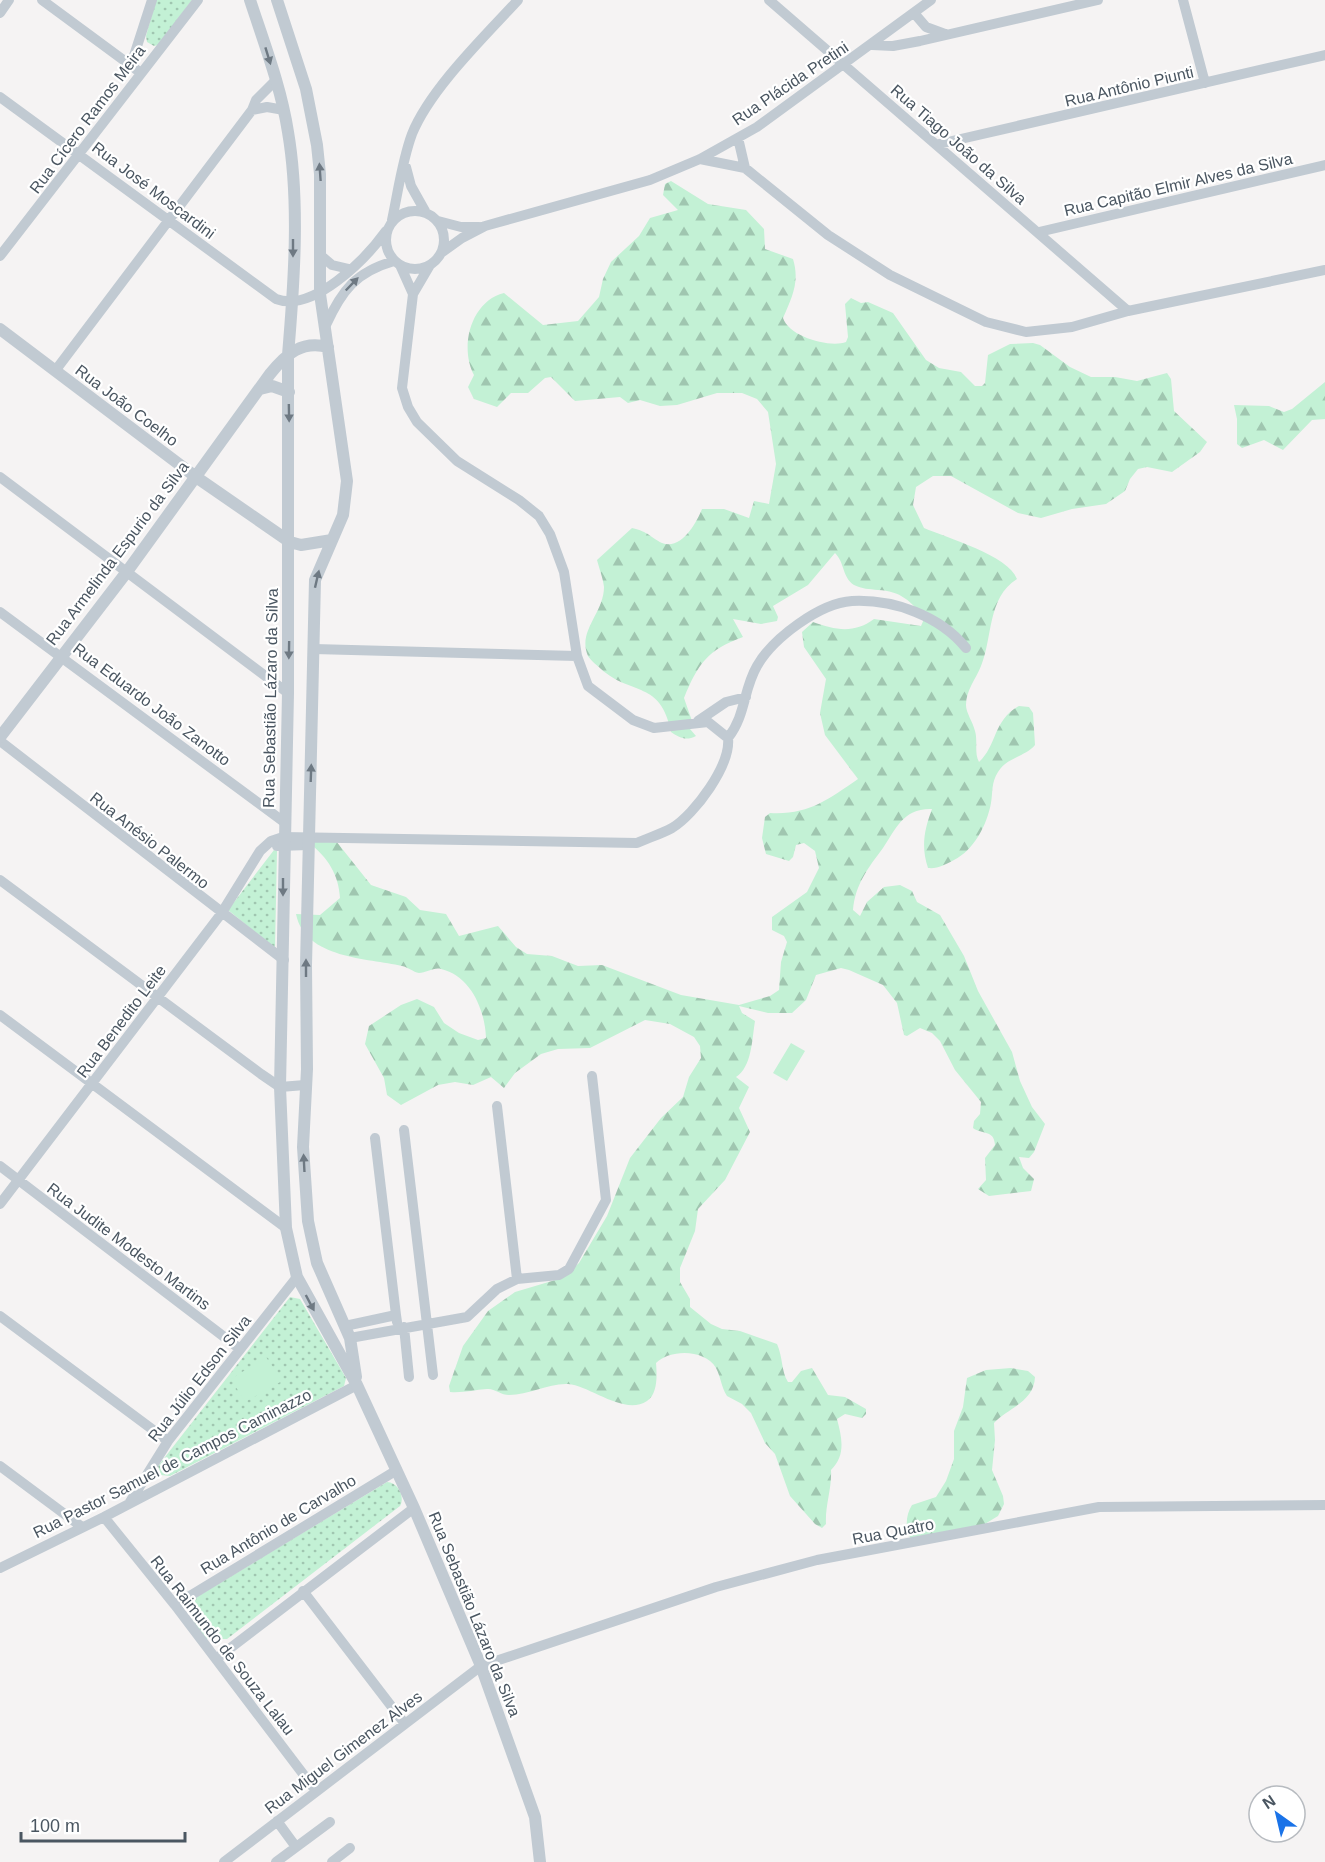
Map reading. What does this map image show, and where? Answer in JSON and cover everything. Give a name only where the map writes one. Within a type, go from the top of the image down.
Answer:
[{"type":"street","points":[[0,13],[9,0]]},
{"type":"street","points":[[42,0],[141,73]]},
{"type":"street","points":[[131,65],[152,0]]},
{"type":"street","name":"Rua Cícero Ramos Meira","points":[[0,256],[198,0]]},
{"type":"street","name":"Rua Sebastião Lázaro da Silva","points":[[250,0],[284,110],[293,181],[292,303],[288,355],[290,542],[280,1087],[286,1228],[297,1277],[354,1380],[397,1470],[481,1666],[535,1818],[540,1862]]},
{"type":"street","name":"Rua Sebastião Lázaro da Silva","points":[[277,0],[306,89],[317,145],[320,174],[320,294],[347,481],[343,515],[315,580],[303,1147],[308,1221],[317,1263],[350,1338],[354,1380]]},
{"type":"street","points":[[292,303],[320,294],[377,245],[392,220],[413,134],[429,105],[457,69],[518,0]]},
{"type":"street","name":"Rua Tiago João da Silva","points":[[769,0],[939,144],[1128,311]]},
{"type":"street","name":"Rua Plácida Pretini","points":[[441,253],[462,238],[485,226],[650,180],[700,159],[757,127],[931,0]]},
{"type":"street","points":[[872,45],[893,46],[1098,0]]},
{"type":"street","points":[[1183,0],[1205,83]]},
{"type":"street","points":[[914,13],[926,27],[946,34]]},
{"type":"street","name":"Rua Antônio Piunti","points":[[939,144],[1325,55]]},
{"type":"street","points":[[55,371],[252,110],[256,100],[275,81]]},
{"type":"street","name":"Rua José Moscardini","points":[[0,97],[81,154],[276,299],[292,303]]},
{"type":"street","points":[[252,110],[267,107],[284,110]]},
{"type":"street","points":[[738,138],[745,168]]},
{"type":"street","points":[[700,159],[745,168],[853,253],[890,276],[986,322],[1026,332],[1072,327],[1128,311],[1325,270]]},
{"type":"street","points":[[405,164],[411,186],[425,211],[438,221],[444,237],[441,253],[430,265],[413,294],[402,388],[408,407],[436,443],[457,461],[519,500],[539,516],[550,534],[564,572],[577,657],[588,686],[633,720],[654,728],[698,721],[708,722],[728,738]]},
{"type":"street","name":"Rua Capitão Elmir Alves da Silva","points":[[1039,232],[1325,165]]},
{"type":"street","points":[[392,220],[407,211],[425,211]]},
{"type":"street","name":"Rua Plácida Pretini","points":[[438,221],[461,227],[485,226]]},
{"type":"street","points":[[386,231],[386,247],[413,294]]},
{"type":"street","points":[[319,254],[332,265],[349,269]]},
{"type":"street","points":[[326,325],[336,303],[358,277],[377,266],[397,263],[415,269],[430,265]]},
{"type":"street","name":"Rua João Coelho","points":[[0,329],[196,477],[290,542]]},
{"type":"street","points":[[288,355],[307,345],[328,347]]},
{"type":"street","name":"Rua Armelinda Espurio da Silva","points":[[0,739],[126,573],[270,374],[288,355]]},
{"type":"street","points":[[260,389],[278,387],[289,392]]},
{"type":"street","points":[[0,477],[288,693]]},
{"type":"street","points":[[290,542],[301,544],[332,540]]},
{"type":"street","points":[[283,841],[637,843],[672,828],[688,815],[723,767],[729,747],[728,738],[739,724],[757,666],[784,635],[817,613],[851,601],[894,604],[940,623],[956,635],[966,648]]},
{"type":"street","name":"Rua Eduardo João Zanotto","points":[[0,612],[284,822]]},
{"type":"street","points":[[314,649],[577,657]]},
{"type":"street","points":[[698,721],[726,702],[746,697]]},
{"type":"street","name":"Rua Anésio Palermo","points":[[0,739],[221,914],[284,960]]},
{"type":"street","name":"Rua Benedito Leite","points":[[0,1204],[221,914],[260,851],[271,841],[283,841]]},
{"type":"street","points":[[0,880],[157,999],[280,1087],[305,1085]]},
{"type":"street","points":[[0,1015],[286,1228]]},
{"type":"street","points":[[350,1338],[467,1317],[496,1289],[517,1279],[559,1275],[569,1269],[606,1200],[592,1076]]},
{"type":"street","points":[[497,1106],[517,1279]]},
{"type":"street","points":[[404,1130],[433,1374]]},
{"type":"street","points":[[375,1138],[396,1315],[401,1328],[409,1377]]},
{"type":"street","name":"Rua Judite Modesto Martins","points":[[0,1166],[240,1349]]},
{"type":"street","name":"Rua Júlio Edson Silva","points":[[130,1502],[168,1441],[297,1277]]},
{"type":"street","points":[[345,1326],[396,1315]]},
{"type":"street","points":[[0,1316],[168,1441]]},
{"type":"street","name":"Rua Pastor Samuel de Campos Caminazzo","points":[[0,1568],[104,1517],[354,1380]]},
{"type":"street","points":[[0,1466],[82,1527]]},
{"type":"street","name":"Rua Antônio de Carvalho","points":[[175,1605],[397,1470]]},
{"type":"street","name":"Rua Quatro","points":[[481,1666],[716,1587],[817,1560],[1099,1507],[1325,1506]]},
{"type":"street","points":[[216,1659],[414,1508]]},
{"type":"street","name":"Rua Raimundo de Souza Lalau","points":[[104,1517],[175,1605],[316,1791]]},
{"type":"street","points":[[303,1591],[405,1724]]},
{"type":"street","name":"Rua Miguel Gimenez Alves","points":[[224,1862],[481,1666]]},
{"type":"street","points":[[277,1821],[297,1846]]},
{"type":"street","points":[[276,1862],[330,1821]]},
{"type":"street","points":[[332,1862],[350,1848]]},
{"type":"green space","points":[[156,0],[192,0],[158,45],[154,46],[147,42],[146,36]]},
{"type":"green space","points":[[671,181],[708,204],[746,210],[764,229],[765,249],[793,259],[795,282],[783,318],[793,331],[801,336],[821,342],[846,342],[848,337],[845,304],[851,298],[861,303],[868,302],[893,313],[926,360],[939,368],[961,372],[975,386],[982,386],[985,383],[988,355],[1010,344],[1040,345],[1070,367],[1091,377],[1115,377],[1137,381],[1167,373],[1171,379],[1174,411],[1207,442],[1200,452],[1172,472],[1147,467],[1138,469],[1130,479],[1125,491],[1106,504],[1072,509],[1041,518],[1018,513],[951,476],[933,476],[916,487],[913,505],[924,528],[990,555],[1011,570],[1017,579],[1000,597],[992,619],[985,655],[966,700],[967,711],[976,735],[979,762],[985,756],[1004,718],[1019,706],[1029,707],[1033,713],[1035,745],[1006,763],[998,772],[983,828],[968,850],[954,860],[938,867],[928,868],[924,838],[932,809],[914,812],[907,816],[867,870],[856,893],[853,910],[860,916],[867,902],[884,887],[900,885],[912,891],[917,902],[940,915],[964,956],[978,991],[1012,1052],[1020,1081],[1032,1107],[1045,1124],[1034,1152],[1029,1158],[1019,1157],[1023,1168],[1034,1179],[1031,1191],[989,1196],[978,1189],[986,1180],[985,1158],[995,1145],[990,1134],[973,1128],[974,1121],[980,1114],[981,1102],[955,1070],[940,1041],[932,1033],[920,1028],[907,1036],[904,1035],[897,1003],[883,985],[841,968],[816,975],[806,1000],[792,1013],[768,1013],[739,1006],[742,1013],[755,1021],[748,1060],[736,1077],[749,1087],[739,1108],[750,1132],[725,1180],[698,1209],[695,1231],[680,1268],[680,1282],[690,1299],[690,1307],[711,1324],[777,1344],[788,1382],[792,1382],[801,1371],[812,1368],[828,1395],[845,1397],[866,1409],[866,1414],[862,1418],[845,1414],[837,1419],[842,1446],[839,1458],[831,1470],[826,1524],[822,1528],[815,1524],[790,1496],[775,1454],[765,1443],[751,1413],[742,1404],[727,1396],[716,1368],[704,1357],[696,1354],[678,1353],[662,1358],[656,1363],[656,1384],[653,1394],[647,1401],[638,1405],[618,1403],[568,1384],[509,1395],[490,1389],[450,1392],[449,1386],[463,1346],[488,1311],[515,1292],[562,1278],[579,1263],[607,1216],[630,1158],[661,1118],[683,1097],[689,1077],[701,1058],[700,1046],[694,1037],[670,1024],[645,1020],[590,1048],[558,1049],[541,1054],[515,1073],[504,1088],[491,1077],[473,1085],[455,1082],[438,1085],[401,1105],[387,1095],[384,1078],[365,1044],[369,1026],[401,1005],[417,999],[434,1007],[444,1023],[459,1033],[478,1040],[486,1038],[483,1016],[474,996],[461,979],[441,969],[419,973],[404,967],[340,954],[325,948],[312,940],[302,929],[296,914],[320,915],[340,898],[331,867],[322,854],[309,843],[332,836],[371,885],[406,897],[420,910],[446,914],[459,936],[498,926],[516,947],[527,954],[552,956],[578,966],[602,965],[681,995],[739,1005],[770,996],[779,990],[781,962],[787,942],[784,936],[772,930],[772,917],[807,892],[819,868],[815,851],[804,843],[796,845],[793,857],[789,861],[766,854],[762,838],[765,817],[770,813],[796,811],[817,805],[858,779],[825,735],[820,713],[826,679],[804,647],[802,632],[813,622],[829,627],[852,629],[874,619],[921,626],[924,619],[910,602],[893,592],[866,589],[854,585],[847,578],[835,553],[808,585],[773,606],[778,617],[777,621],[761,624],[733,619],[743,637],[721,647],[705,660],[694,676],[684,698],[692,721],[690,729],[696,736],[686,739],[677,736],[671,732],[666,715],[652,696],[612,677],[588,656],[586,638],[600,605],[604,587],[597,560],[632,528],[662,543],[676,543],[687,534],[702,509],[724,509],[749,518],[754,501],[769,504],[776,464],[768,412],[757,399],[742,393],[717,393],[677,405],[660,406],[640,400],[628,403],[620,397],[575,401],[551,377],[545,378],[528,393],[511,393],[497,407],[474,399],[468,387],[474,375],[468,352],[468,339],[471,326],[483,305],[504,293],[543,325],[578,321],[599,297],[603,279],[611,262],[639,236],[650,218],[678,210],[663,195],[665,184]]},
{"type":"green space","points":[[1325,382],[1325,419],[1312,420],[1283,450],[1264,440],[1242,448],[1237,444],[1237,419],[1234,405],[1269,406],[1284,412],[1292,409]]},
{"type":"green space","points":[[274,850],[277,851],[275,948],[228,910]]},
{"type":"green space","points":[[791,1043],[805,1051],[787,1081],[773,1073]]},
{"type":"green space","points":[[290,1297],[300,1299],[346,1378],[344,1386],[170,1476],[161,1475],[158,1466]]},
{"type":"green space","points":[[266,1357],[282,1381],[245,1402],[231,1379]]},
{"type":"green space","points":[[1011,1368],[1028,1371],[1035,1377],[1034,1385],[1026,1398],[994,1423],[992,1470],[1004,1504],[998,1516],[980,1527],[916,1546],[908,1531],[908,1515],[912,1505],[936,1497],[946,1481],[954,1459],[954,1431],[963,1407],[967,1378],[986,1370]]},
{"type":"green space","points":[[387,1482],[395,1485],[400,1491],[402,1499],[400,1506],[227,1639],[206,1639],[191,1615],[195,1598]]}]
